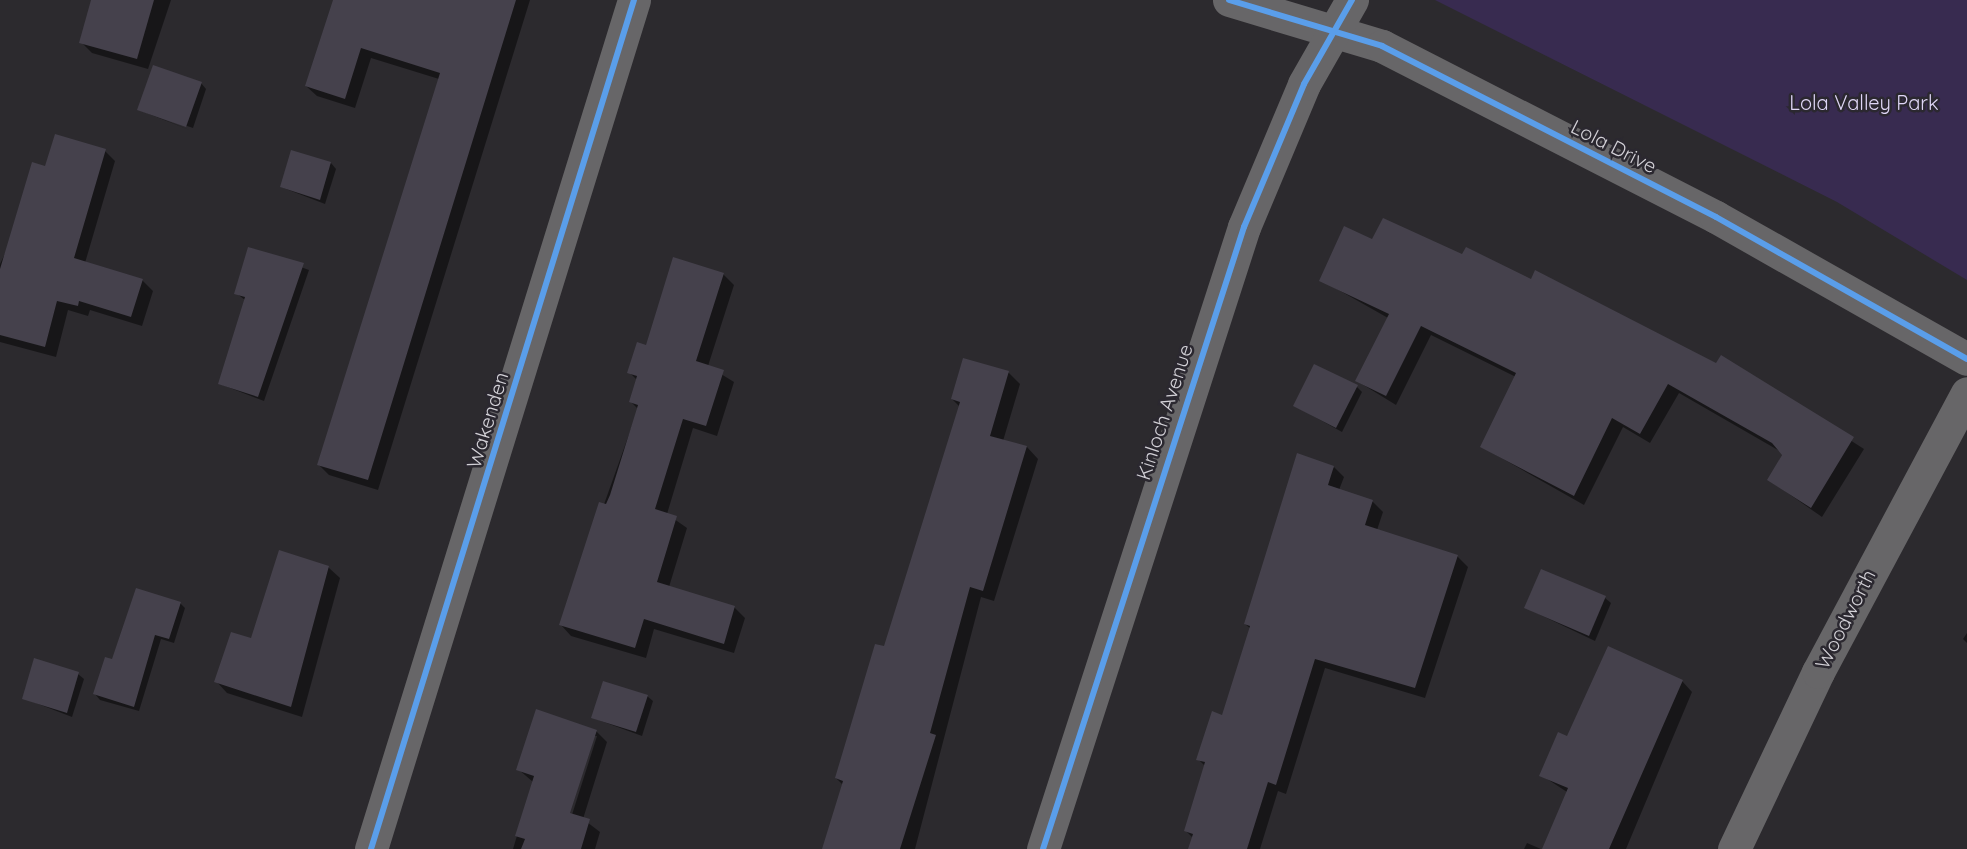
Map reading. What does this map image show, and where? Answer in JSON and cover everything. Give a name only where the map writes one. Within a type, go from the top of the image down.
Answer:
[{"type":"street","name":"Wakenden","points":[[371,849],[634,0]]},
{"type":"street","name":"Lola Drive","points":[[1229,0],[1334,28],[1382,46],[1716,217],[1967,359]]},
{"type":"street","name":"Kinloch Avenue","points":[[1043,849],[1244,227],[1304,84],[1352,0]]},
{"type":"street","name":"Woodworth","points":[[1734,849],[1818,672],[1967,393]]},
{"type":"green space","name":"Lola Valley Park","points":[[1435,0],[1967,0],[1967,280],[1837,202]]},
{"type":"building","points":[[91,0],[154,0],[137,59],[79,43]]},
{"type":"building","points":[[333,0],[516,0],[368,480],[317,465],[440,73],[361,48],[345,99],[305,86]]},
{"type":"building","points":[[153,65],[202,82],[186,127],[137,110]]},
{"type":"building","points":[[55,134],[106,149],[74,258],[143,279],[131,317],[79,301],[78,306],[57,301],[45,347],[0,335],[0,269],[32,162],[45,166]]},
{"type":"building","points":[[291,150],[331,162],[320,200],[280,187]]},
{"type":"building","points":[[1383,218],[1462,254],[1466,247],[1531,279],[1535,270],[1716,363],[1721,355],[1854,437],[1811,508],[1767,480],[1782,455],[1772,443],[1668,384],[1640,434],[1612,418],[1574,496],[1480,447],[1516,373],[1421,326],[1386,396],[1355,381],[1389,314],[1319,281],[1344,226],[1372,239]]},
{"type":"building","points":[[248,247],[304,263],[258,397],[218,384],[245,297],[234,294]]},
{"type":"building","points":[[673,257],[724,273],[696,361],[724,370],[706,426],[683,419],[655,509],[677,516],[657,582],[735,606],[724,644],[644,619],[635,648],[559,625],[599,502],[606,504],[610,495],[638,405],[629,402],[637,376],[627,373],[637,342],[646,345]]},
{"type":"building","points":[[963,358],[1009,371],[990,436],[1027,446],[983,591],[970,587],[930,733],[936,735],[900,849],[822,849],[843,781],[835,778],[875,644],[884,646],[960,402],[951,399]]},
{"type":"building","points":[[1314,364],[1358,385],[1336,428],[1293,406]]},
{"type":"building","points":[[1297,453],[1334,466],[1328,485],[1373,500],[1365,525],[1458,555],[1415,688],[1315,659],[1276,785],[1268,782],[1247,849],[1188,849],[1193,834],[1184,831],[1205,762],[1196,760],[1212,711],[1222,715],[1250,626],[1244,624]]},
{"type":"building","points":[[279,550],[329,566],[291,707],[214,682],[231,632],[251,638]]},
{"type":"building","points":[[1541,569],[1606,596],[1589,636],[1524,608]]},
{"type":"building","points":[[136,588],[181,602],[169,639],[155,635],[134,707],[93,694],[105,657],[112,659]]},
{"type":"building","points":[[1608,646],[1683,680],[1609,849],[1542,849],[1568,788],[1539,776],[1558,732],[1567,736]]},
{"type":"building","points":[[34,658],[79,672],[67,713],[22,699]]},
{"type":"building","points":[[603,681],[648,695],[636,732],[591,718]]},
{"type":"building","points":[[536,709],[597,730],[570,813],[590,819],[581,849],[521,849],[525,839],[515,836],[534,776],[516,770]]},
{"type":"cycle path","points":[[371,849],[634,0]]},
{"type":"cycle path","points":[[1229,0],[1382,46],[1716,217],[1967,359]]},
{"type":"cycle path","points":[[1043,849],[1244,227],[1304,84],[1352,0]]}]
